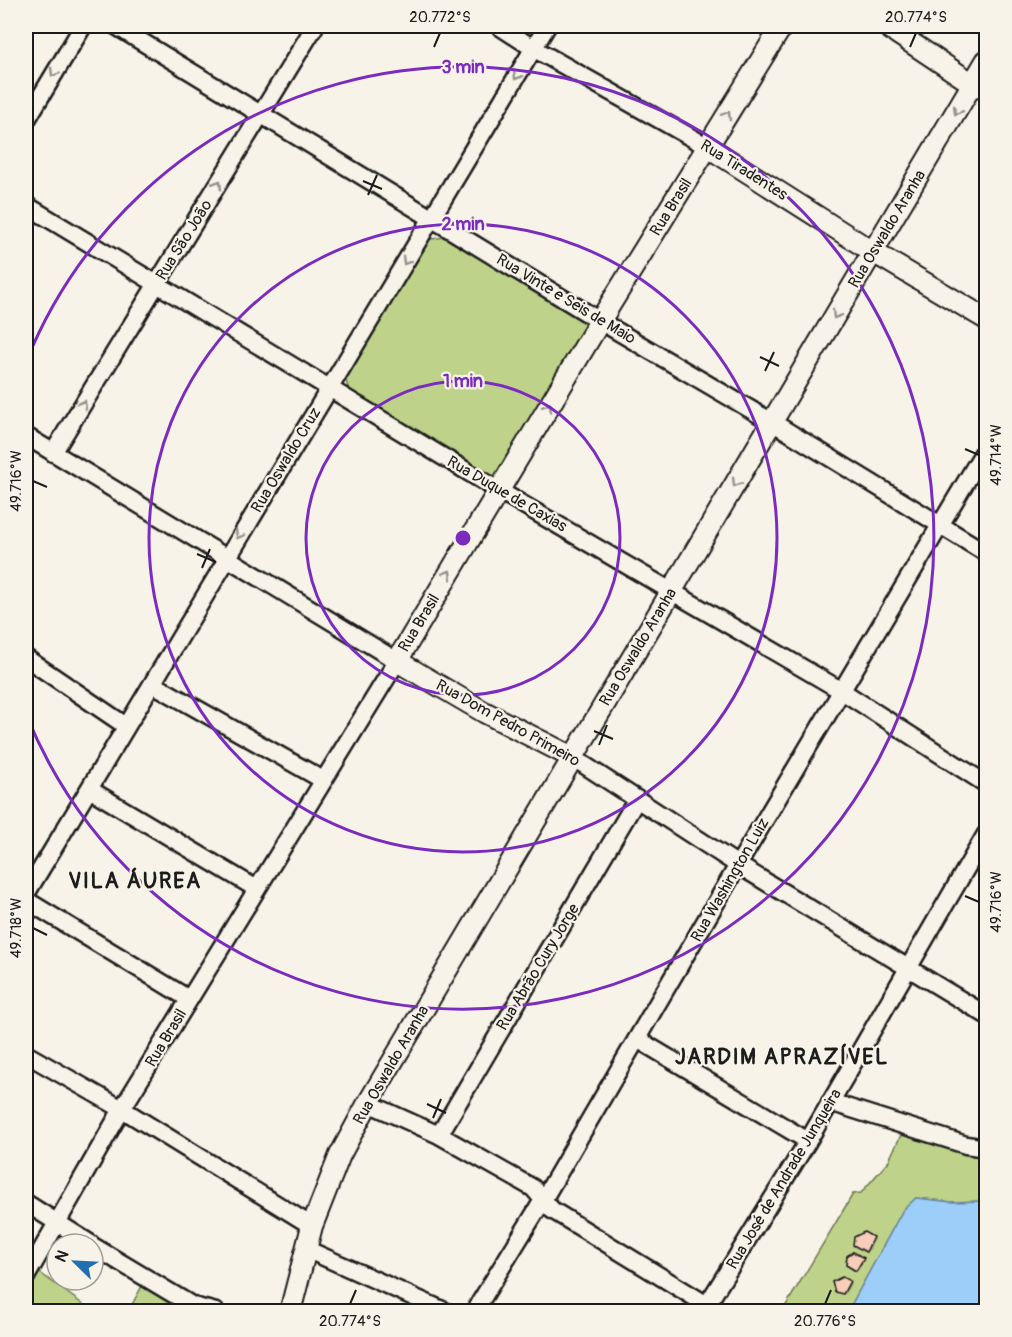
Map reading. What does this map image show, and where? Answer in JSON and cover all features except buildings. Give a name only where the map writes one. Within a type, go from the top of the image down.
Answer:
[{"type":"street","points":[[26,120],[83,26]]},
{"type":"street","name":"Rua Vinte e Seis de Maio","points":[[116,26],[600,321],[772,422],[987,553]]},
{"type":"street","name":"Rua São João","points":[[53,453],[315,26]]},
{"type":"street","name":"Rua Tiradentes","points":[[499,26],[533,48],[708,147],[873,252],[987,319]]},
{"type":"street","name":"Rua Oswaldo Cruz","points":[[26,894],[547,26]]},
{"type":"street","name":"Rua Brasil","points":[[26,1278],[122,1109],[397,661],[600,321],[782,26]]},
{"type":"street","points":[[886,26],[980,88]]},
{"type":"street","name":"Rua Oswaldo Aranha","points":[[290,1311],[312,1227],[340,1155],[368,1103],[873,252],[980,88],[987,61]]},
{"type":"street","name":"Rua Duque de Caxias","points":[[26,205],[498,490],[842,691],[987,784]]},
{"type":"street","name":"Rua Dom Pedro Primeiro","points":[[26,436],[397,661],[484,711],[572,757],[738,865],[987,1015]]},
{"type":"street","name":"Rua Washington Luiz","points":[[474,1311],[543,1200],[738,865],[987,448]]},
{"type":"street","points":[[26,658],[126,726]]},
{"type":"street","points":[[153,684],[323,780]]},
{"type":"street","points":[[89,789],[257,890]]},
{"type":"street","name":"Rua Abrão Cury Jorge","points":[[439,1135],[637,799]]},
{"type":"street","name":"Rua José de Andrade Junqueira","points":[[707,1308],[808,1141],[987,834]]},
{"type":"street","points":[[26,900],[189,999]]},
{"type":"street","points":[[637,1039],[808,1141]]},
{"type":"street","points":[[26,1054],[122,1109],[312,1227]]},
{"type":"street","points":[[830,1102],[966,1145],[987,1148]]},
{"type":"street","points":[[368,1103],[439,1135],[533,1188],[552,1210],[707,1308]]},
{"type":"street","points":[[26,1203],[74,1232]]},
{"type":"street","points":[[306,1249],[447,1311]]},
{"type":"street","points":[[105,1253],[192,1309],[216,1311]]},
{"type":"green space","points":[[444,237],[584,319],[585,330],[499,477],[489,478],[350,393],[345,378],[426,240]]},
{"type":"green space","points":[[902,1133],[962,1153],[986,1157],[986,1201],[952,1202],[916,1198],[903,1210],[848,1311],[782,1312],[853,1194],[861,1193],[888,1162]],"holes":[[[853,1252],[864,1258],[855,1271],[846,1265],[847,1256]],[[842,1277],[850,1281],[843,1294],[835,1292],[832,1282]]]},
{"type":"green space","points":[[36,1270],[45,1277],[45,1292],[66,1292],[92,1311],[26,1312],[26,1289]]},
{"type":"green space","points":[[142,1286],[175,1304],[178,1311],[128,1312]]},
{"type":"water","points":[[916,1198],[952,1202],[986,1201],[986,1311],[848,1311],[903,1210]]},
{"type":"district","name":"VILA ÁUREA","points":[[135,881]]},
{"type":"district","name":"JARDIM APRAZÍVEL","points":[[782,1057]]}]
